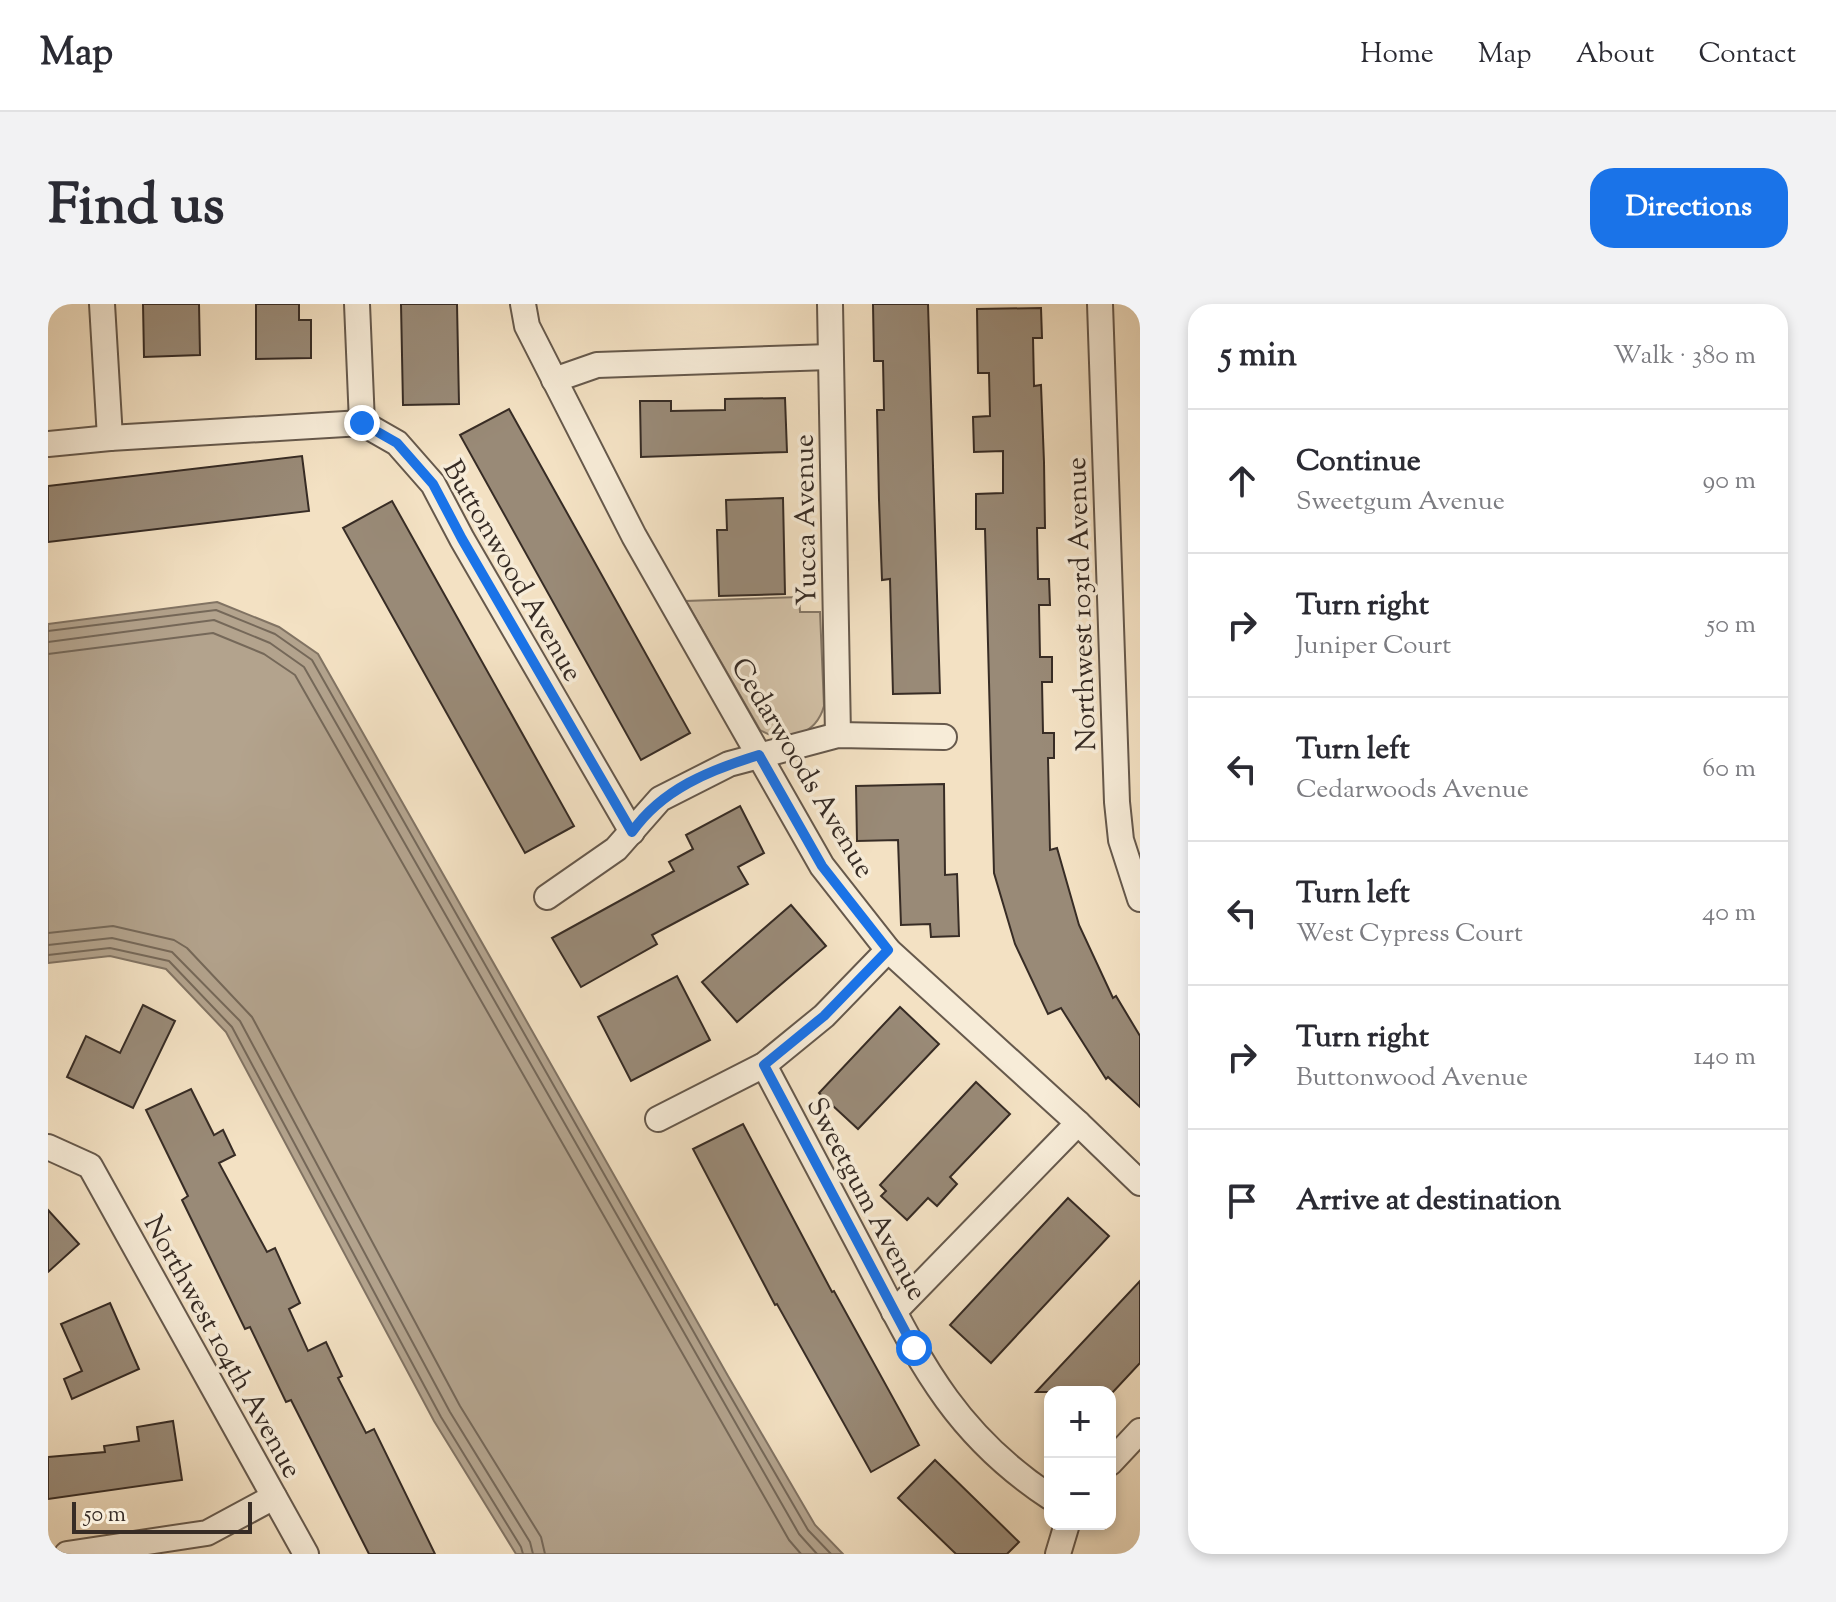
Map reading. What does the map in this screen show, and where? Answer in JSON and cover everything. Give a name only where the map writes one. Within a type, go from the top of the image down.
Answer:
[{"type":"street","points":[[102,304],[110,438]]},
{"type":"street","points":[[48,444],[362,423],[357,304]]},
{"type":"street","name":"Cedarwoods Avenue","points":[[523,304],[527,326],[634,536],[822,866],[888,950],[1140,1183]]},
{"type":"street","name":"Yucca Avenue","points":[[830,304],[838,735]]},
{"type":"street","name":"Northwest 103rd Avenue","points":[[1100,304],[1117,802],[1121,840],[1140,899]]},
{"type":"street","points":[[554,380],[597,365],[830,357]]},
{"type":"street","name":"Buttonwood Avenue","points":[[362,423],[397,443],[433,484],[632,832]]},
{"type":"street","points":[[547,897],[616,849],[660,799],[729,764],[838,735],[944,737]]},
{"type":"street","points":[[658,1119],[764,1065],[824,1016],[888,950]]},
{"type":"street","name":"Sweetgum Avenue","points":[[764,1065],[931,1377],[976,1437],[1018,1476],[1044,1493]]},
{"type":"street","points":[[894,1312],[1078,1123]]},
{"type":"street","name":"Northwest 104th Avenue","points":[[48,1147],[90,1166],[306,1554]]},
{"type":"street","points":[[1115,1458],[1140,1431]]},
{"type":"street","points":[[67,1554],[207,1533],[274,1497]]},
{"type":"street","points":[[1058,1554],[1065,1530]]},
{"type":"shaded area","points":[[799,597],[800,612],[820,612],[824,706],[820,716],[807,730],[789,737],[779,737],[760,730],[686,601]]},
{"type":"water","points":[[217,602],[279,627],[318,654],[728,1376],[815,1525],[843,1554],[516,1554],[434,1421],[226,1032],[166,969],[110,956],[48,963],[48,624]]},
{"type":"building","points":[[143,304],[199,304],[200,355],[144,357]]},
{"type":"building","points":[[256,304],[299,304],[299,320],[311,320],[311,358],[256,359]]},
{"type":"building","points":[[401,304],[457,304],[459,404],[403,405]]},
{"type":"building","points":[[873,304],[928,304],[940,693],[893,694],[890,579],[882,580],[879,500],[877,410],[884,410],[883,361],[874,361]]},
{"type":"building","points":[[1041,308],[1042,338],[1033,338],[1034,386],[1041,385],[1044,462],[1045,528],[1037,528],[1038,579],[1049,579],[1050,605],[1039,605],[1040,657],[1052,657],[1052,682],[1042,682],[1043,733],[1054,733],[1054,758],[1048,758],[1050,850],[1057,848],[1079,925],[1113,998],[1116,996],[1140,1036],[1140,1107],[1108,1077],[1106,1079],[1061,1008],[1048,1014],[1015,944],[994,873],[985,529],[976,529],[976,494],[1003,493],[1003,451],[974,452],[973,417],[990,416],[989,373],[978,373],[977,309]]},
{"type":"building","points":[[785,398],[787,452],[641,457],[640,401],[671,401],[671,411],[725,410],[725,399]]},
{"type":"building","points":[[509,409],[690,733],[641,760],[460,435]]},
{"type":"building","points":[[302,456],[309,511],[48,542],[48,486]]},
{"type":"building","points":[[783,498],[785,594],[719,596],[717,530],[727,530],[726,500]]},
{"type":"building","points":[[392,501],[574,826],[525,853],[343,528]]},
{"type":"building","points":[[944,784],[945,875],[957,874],[959,936],[931,937],[930,924],[901,925],[898,840],[857,841],[856,786]]},
{"type":"building","points":[[740,806],[764,853],[738,867],[748,884],[652,935],[657,944],[581,987],[552,938],[674,871],[669,862],[693,849],[686,835]]},
{"type":"building","points":[[791,905],[826,946],[737,1022],[702,982]]},
{"type":"building","points":[[677,976],[710,1040],[631,1081],[598,1017]]},
{"type":"building","points":[[143,1005],[175,1021],[133,1108],[67,1077],[86,1036],[120,1053]]},
{"type":"building","points":[[900,1007],[939,1044],[858,1129],[819,1093]]},
{"type":"building","points":[[976,1082],[1010,1114],[950,1177],[957,1184],[937,1206],[928,1198],[907,1220],[881,1196],[886,1191],[880,1185]]},
{"type":"building","points":[[191,1089],[214,1135],[223,1130],[235,1155],[219,1163],[267,1252],[275,1248],[300,1303],[289,1309],[308,1351],[326,1342],[342,1376],[338,1378],[366,1433],[374,1429],[435,1554],[369,1554],[291,1400],[286,1402],[250,1327],[245,1329],[182,1200],[188,1196],[146,1110]]},
{"type":"building","points":[[743,1124],[832,1292],[919,1445],[871,1472],[775,1305],[693,1149]]},
{"type":"building","points":[[1068,1198],[1109,1236],[991,1363],[950,1325]]},
{"type":"building","points":[[48,1210],[79,1244],[48,1272]]},
{"type":"building","points":[[1140,1281],[1140,1363],[1116,1389],[1116,1386],[1044,1386],[1044,1392],[1036,1392]]},
{"type":"building","points":[[110,1303],[139,1369],[72,1399],[64,1379],[82,1371],[61,1324]]},
{"type":"building","points":[[173,1421],[182,1480],[48,1499],[48,1457],[105,1452],[104,1446],[139,1441],[137,1427]]},
{"type":"building","points":[[935,1460],[1019,1542],[1007,1554],[956,1554],[898,1498]]},
{"type":"route","points":[[362,423],[397,443],[433,484],[632,832],[660,799],[729,764],[759,755],[822,866],[888,950],[824,1016],[764,1065],[914,1348]]}]
